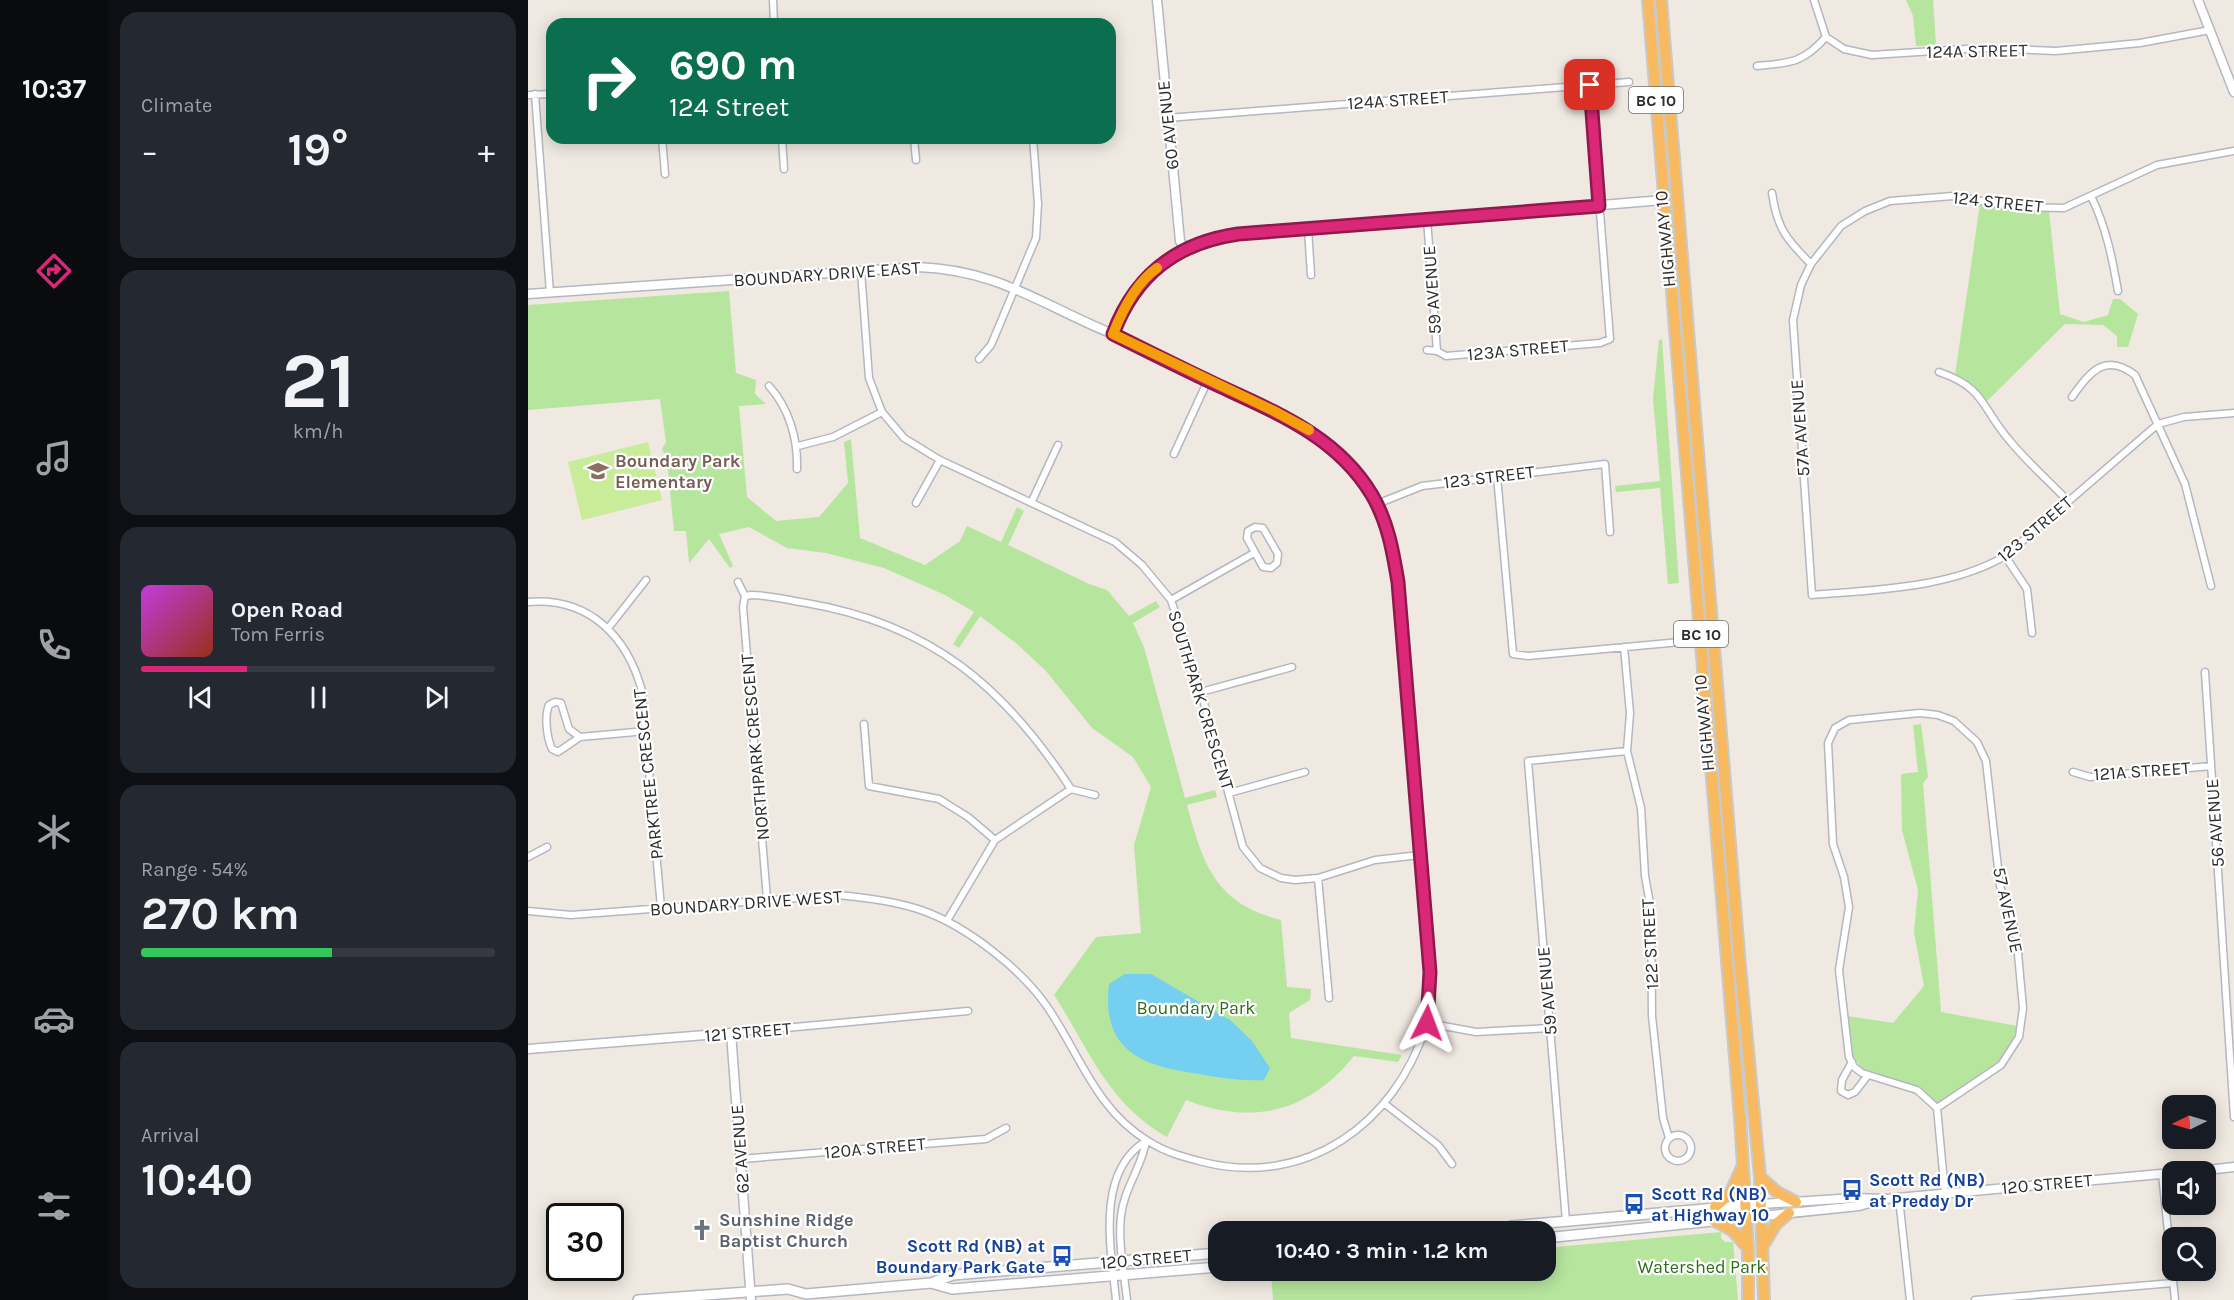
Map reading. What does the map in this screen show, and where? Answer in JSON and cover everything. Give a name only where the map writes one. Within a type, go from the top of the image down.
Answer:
[{"type":"highway","name":"HIGHWAY 10","points":[[1648,0],[1744,1164],[1748,1300]]},
{"type":"highway","name":"HIGHWAY 10","points":[[1661,0],[1692,355],[1739,954],[1760,1177],[1764,1300]]},
{"type":"highway","points":[[1663,200],[1673,214],[1684,344],[1692,355]]},
{"type":"highway","points":[[1715,1207],[1730,1194],[1744,1164]]},
{"type":"highway","points":[[1760,1177],[1777,1192],[1796,1202]]},
{"type":"highway","points":[[1764,1245],[1776,1224],[1789,1213]]},
{"type":"highway","points":[[1713,1220],[1732,1230],[1748,1248]]},
{"type":"main road","name":"120 STREET","points":[[1556,1222],[1715,1207],[1746,1211],[1762,1210]]},
{"type":"main road","name":"120 STREET","points":[[1556,1237],[1713,1220],[1746,1211]]},
{"type":"main road","name":"120 STREET","points":[[793,1300],[806,1294],[931,1283],[953,1275],[1208,1254]]},
{"type":"main road","name":"120 STREET","points":[[931,1283],[952,1289],[1208,1268]]},
{"type":"main road","name":"120 STREET","points":[[638,1300],[751,1296],[788,1288],[806,1294]]},
{"type":"street","points":[[773,0],[774,18]]},
{"type":"street","name":"60 AVENUE","points":[[1157,0],[1180,241],[1184,248]]},
{"type":"street","points":[[1756,66],[1792,63],[1811,54],[1826,37],[1814,0]]},
{"type":"street","points":[[2198,0],[2234,92]]},
{"type":"street","name":"124A STREET","points":[[1826,37],[1844,49],[1872,55],[1981,48],[2056,51],[2140,43],[2210,30]]},
{"type":"street","name":"124A STREET","points":[[1167,118],[1629,82]]},
{"type":"street","points":[[1590,85],[1599,206]]},
{"type":"street","points":[[532,95],[550,293]]},
{"type":"street","points":[[662,144],[664,174]]},
{"type":"street","points":[[782,144],[784,169]]},
{"type":"street","points":[[915,144],[916,160]]},
{"type":"street","points":[[979,360],[991,345],[1017,288],[1036,238],[1038,204],[1033,144]]},
{"type":"street","name":"124 STREET","points":[[1811,264],[1841,226],[1865,211],[1890,201],[1953,195],[2016,207],[2064,208],[2157,165],[2234,151]]},
{"type":"street","points":[[1772,193],[1775,218],[1786,239],[1811,264]]},
{"type":"street","points":[[2091,196],[2103,222],[2110,246],[2118,291]]},
{"type":"street","points":[[1113,334],[1119,318],[1146,276],[1184,248],[1223,236],[1663,200]]},
{"type":"street","name":"123A STREET","points":[[1437,351],[1446,356],[1600,343],[1610,339],[1599,206]]},
{"type":"street","name":"59 AVENUE","points":[[1427,219],[1437,351],[1427,350]]},
{"type":"street","points":[[1308,229],[1311,275]]},
{"type":"street","name":"57A AVENUE","points":[[1811,264],[1801,285],[1792,320],[1812,595]]},
{"type":"street","name":"BOUNDARY DRIVE EAST","points":[[528,294],[861,271],[941,268],[987,277],[1017,288],[1113,334]]},
{"type":"street","name":"SOUTHPARK CRESCENT","points":[[861,271],[869,378],[882,412],[904,438],[940,459],[1115,542],[1142,565],[1171,600],[1201,692],[1243,847],[1260,868],[1281,878],[1318,879],[1360,863],[1420,855]]},
{"type":"street","name":"BOUNDARY DRIVE WEST","points":[[528,911],[571,915],[837,895],[876,898],[909,905],[948,919],[971,934],[1019,974],[1046,1004],[1098,1095],[1146,1141],[1167,1152],[1217,1165],[1250,1168],[1283,1164],[1317,1154],[1354,1134],[1385,1104],[1416,1053],[1427,1023],[1430,972],[1398,582],[1391,541],[1377,504],[1353,469],[1315,434],[1274,411],[1113,334]]},
{"type":"street","points":[[1600,343],[1600,351]]},
{"type":"street","points":[[2072,397],[2086,377],[2104,365],[2121,364],[2135,375],[2185,484],[2211,586]]},
{"type":"street","points":[[1939,372],[1962,379],[1977,393],[2009,440],[2068,501]]},
{"type":"street","points":[[1174,454],[1208,380]]},
{"type":"street","points":[[769,386],[781,398],[798,446],[797,469]]},
{"type":"street","points":[[798,446],[833,437],[882,412]]},
{"type":"street","name":"123 STREET","points":[[1812,595],[1901,587],[1985,568],[2006,556],[2158,424],[2184,417],[2234,413]]},
{"type":"street","points":[[1032,501],[1058,446]]},
{"type":"street","points":[[916,503],[940,459]]},
{"type":"street","name":"123 STREET","points":[[1377,504],[1422,486],[1605,464],[1610,532]]},
{"type":"street","points":[[1497,476],[1513,654],[1528,656],[1702,640]]},
{"type":"street","points":[[1255,527],[1263,528],[1278,554],[1277,563],[1271,568],[1263,567],[1254,553],[1247,538],[1248,531],[1255,527]]},
{"type":"street","points":[[1171,600],[1254,553]]},
{"type":"street","points":[[2006,556],[2026,589],[2032,633]]},
{"type":"street","points":[[609,627],[646,580]]},
{"type":"street","points":[[738,582],[746,596],[755,595],[849,611],[894,627],[935,647],[970,671],[1026,726],[1071,789],[1095,795]]},
{"type":"street","name":"NORTHPARK CRESCENT","points":[[746,596],[743,607],[767,899]]},
{"type":"street","name":"PARKTREE CRESCENT","points":[[528,602],[563,605],[581,611],[609,627],[629,654],[636,668],[642,691],[661,908]]},
{"type":"street","name":"122 STREET","points":[[1624,647],[1630,713],[1627,751],[1641,808],[1645,876],[1651,909],[1652,1016],[1663,1118],[1669,1138],[1665,1146],[1669,1159],[1679,1162],[1687,1158],[1691,1149],[1687,1138],[1679,1135],[1669,1138]]},
{"type":"street","points":[[1201,692],[1292,667]]},
{"type":"street","name":"56 AVENUE","points":[[2205,672],[2234,1117]]},
{"type":"street","points":[[580,736],[561,752],[552,749],[546,714],[549,705],[555,702],[561,704],[568,729],[580,736],[646,731]]},
{"type":"street","name":"57 AVENUE","points":[[1852,1062],[1839,969],[1849,907],[1844,877],[1833,844],[1828,743],[1835,728],[1849,720],[1920,713],[1938,715],[1954,721],[1977,742],[1986,761],[2000,886],[2016,932],[2023,1008],[2019,1037],[2001,1065],[1937,1108]]},
{"type":"street","points":[[864,724],[870,786],[939,799],[968,816],[995,840]]},
{"type":"street","name":"59 AVENUE","points":[[1566,1221],[1528,761],[1627,751]]},
{"type":"street","name":"121A STREET","points":[[2073,772],[2090,777],[2211,766]]},
{"type":"street","points":[[1229,793],[1305,772]]},
{"type":"street","points":[[948,919],[995,840],[1071,789]]},
{"type":"street","points":[[528,857],[547,847]]},
{"type":"street","points":[[1318,879],[1329,998]]},
{"type":"street","name":"121 STREET","points":[[528,1049],[968,1011]]},
{"type":"street","points":[[1427,1023],[1476,1032],[1550,1028]]},
{"type":"street","name":"62 AVENUE","points":[[731,1033],[751,1296]]},
{"type":"street","points":[[1852,1062],[1842,1080],[1841,1091],[1848,1095],[1855,1092],[1868,1076]]},
{"type":"street","points":[[1852,1062],[1854,1068],[1868,1076],[1917,1090],[1937,1108],[1945,1193]]},
{"type":"street","points":[[1385,1104],[1438,1145],[1452,1164]]},
{"type":"street","name":"120A STREET","points":[[741,1159],[986,1139],[1006,1128]]},
{"type":"street","points":[[1126,1300],[1121,1216],[1128,1185],[1144,1154],[1146,1141]]},
{"type":"street","points":[[1116,1300],[1112,1262],[1111,1204],[1118,1175],[1132,1150],[1146,1141]]},
{"type":"street","points":[[2216,1169],[2234,1167]]},
{"type":"street","name":"120 STREET","points":[[1762,1210],[1796,1202],[1856,1198],[1886,1199],[2162,1174]]},
{"type":"street","points":[[1899,1198],[1910,1300]]},
{"type":"street","name":"120 STREET","points":[[1762,1210],[1789,1213],[1859,1206],[1886,1199]]},
{"type":"street","points":[[1975,1300],[2174,1283],[2175,1300]]},
{"type":"green space","points":[[1906,0],[1933,0],[1936,45],[1916,46],[1913,16]]},
{"type":"green space","points":[[1980,204],[2049,211],[2060,314],[2084,322],[2108,315],[2113,299],[2120,299],[2138,314],[2128,347],[2117,347],[2117,336],[2103,325],[2065,324],[1986,402],[1979,392],[1955,375]]},
{"type":"green space","name":"Boundary Park","points":[[729,291],[736,373],[756,380],[755,394],[766,404],[739,406],[747,497],[776,521],[819,517],[848,483],[844,442],[851,439],[860,538],[925,565],[960,541],[967,526],[1001,542],[1017,507],[1024,511],[1008,545],[1089,584],[1107,590],[1129,616],[1156,601],[1160,607],[1133,623],[1144,647],[1185,798],[1215,790],[1217,797],[1187,805],[1199,846],[1216,879],[1227,892],[1241,904],[1281,920],[1287,987],[1311,989],[1310,1000],[1289,1013],[1291,1038],[1402,1055],[1398,1062],[1354,1056],[1337,1075],[1318,1090],[1278,1109],[1234,1112],[1186,1100],[1167,1137],[1146,1123],[1129,1108],[1101,1074],[1054,995],[1096,937],[1141,933],[1134,845],[1151,787],[1133,757],[1092,728],[1046,671],[1017,644],[980,616],[959,648],[953,644],[974,612],[945,595],[884,568],[826,553],[787,548],[749,527],[719,534],[733,566],[730,568],[709,539],[689,563],[686,531],[674,531],[667,461],[662,449],[666,442],[660,399],[528,410],[528,305]]},
{"type":"green space","points":[[1662,339],[1679,583],[1668,584],[1660,488],[1616,492],[1615,486],[1660,481],[1653,398],[1659,340]]},
{"type":"green space","points":[[648,442],[662,500],[582,520],[568,462]]},
{"type":"green space","points":[[1921,724],[1928,777],[1923,783],[1941,1012],[2017,1026],[2006,1052],[1997,1062],[1986,1072],[1937,1104],[1920,1088],[1864,1072],[1853,1056],[1847,1016],[1893,1023],[1924,986],[1914,932],[1918,890],[1902,830],[1901,774],[1918,772],[1913,725]]},
{"type":"green space","name":"Watershed Park","points":[[1721,1232],[1721,1238],[1725,1242],[1733,1242],[1738,1300],[1273,1300],[1272,1281],[1556,1281],[1556,1247]]},
{"type":"water","points":[[1125,974],[1151,974],[1230,1020],[1252,1041],[1270,1068],[1264,1080],[1232,1079],[1179,1071],[1144,1060],[1130,1052],[1119,1040],[1112,1026],[1108,1007],[1109,984]]},
{"type":"slow traffic","points":[[1157,268],[1146,276],[1119,318],[1113,334],[1309,430]]},
{"type":"place","name":"Boundary Park Elementary","points":[[598,471]]},
{"type":"place","name":"Scott Rd (NB) at Preddy Dr","points":[[1852,1190]]},
{"type":"place","name":"Scott Rd (NB) at Highway 10","points":[[1634,1204]]},
{"type":"place","name":"Sunshine Ridge Baptist Church","points":[[702,1230]]},
{"type":"place","name":"Scott Rd (NB) at Boundary Park Gate","points":[[1062,1256]]},
{"type":"route","points":[[1427,1023],[1430,972],[1398,582],[1391,541],[1379,509],[1353,469],[1331,446],[1315,434],[1274,411],[1113,334],[1119,318],[1146,276],[1184,248],[1204,241],[1238,234],[1599,206],[1590,85]]}]
